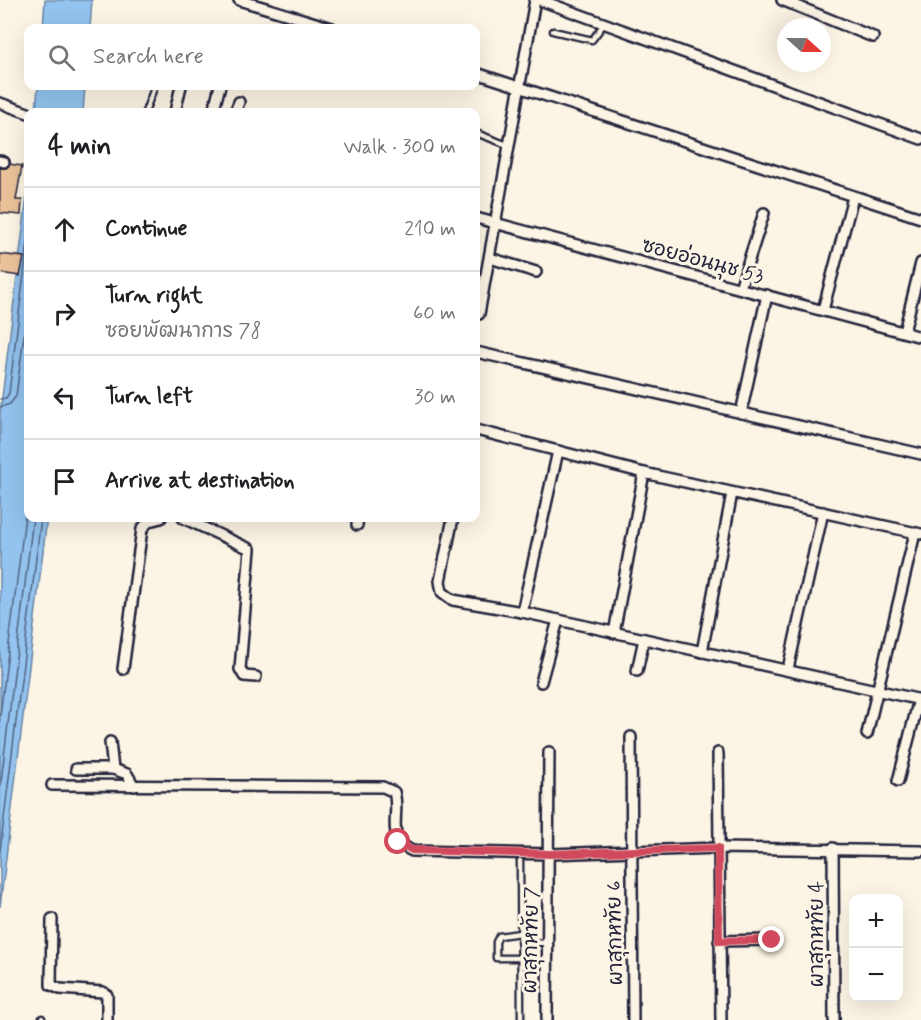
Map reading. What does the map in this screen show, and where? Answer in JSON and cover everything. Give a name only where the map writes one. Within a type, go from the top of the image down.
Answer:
[{"type":"street","points":[[239,0],[319,24]]},
{"type":"street","points":[[480,309],[535,0]]},
{"type":"street","points":[[540,0],[921,139]]},
{"type":"street","points":[[782,0],[873,37]]},
{"type":"street","points":[[480,74],[921,218]]},
{"type":"street","points":[[176,108],[180,90]]},
{"type":"street","points":[[214,108],[219,90]]},
{"type":"street","points":[[237,108],[239,102]]},
{"type":"street","points":[[0,103],[24,112]]},
{"type":"street","points":[[823,310],[853,197]]},
{"type":"street","points":[[740,288],[764,213]]},
{"type":"street","name":"ซอยอ่อนนุช 53","points":[[480,219],[921,337]]},
{"type":"street","points":[[490,258],[536,272]]},
{"type":"street","points":[[904,332],[921,263]]},
{"type":"street","points":[[741,413],[767,295]]},
{"type":"street","points":[[480,353],[921,454]]},
{"type":"street","points":[[480,431],[644,473],[918,534],[867,734]]},
{"type":"street","points":[[522,612],[558,451]]},
{"type":"street","points":[[614,633],[644,473]]},
{"type":"street","points":[[702,652],[732,493]]},
{"type":"street","points":[[788,669],[823,512]]},
{"type":"street","points":[[123,669],[136,591],[141,535],[150,522]]},
{"type":"street","points":[[192,522],[250,549],[240,669],[244,676],[256,677]]},
{"type":"street","points":[[452,522],[440,581],[442,592],[453,600],[522,612],[920,700],[898,781]]},
{"type":"street","points":[[540,682],[558,620]]},
{"type":"street","points":[[637,671],[644,639]]},
{"type":"street","name":"ผาสุกหทัย 6","points":[[631,738],[633,1020]]},
{"type":"street","points":[[110,742],[113,769]]},
{"type":"street","name":"ผาสุกหทัย 7","points":[[548,1020],[546,943],[550,854],[549,752]]},
{"type":"street","points":[[718,753],[721,1020]]},
{"type":"street","points":[[76,769],[113,769],[127,774],[135,786]]},
{"type":"street","points":[[52,785],[383,787],[394,792],[396,798],[394,831],[398,842],[412,850],[550,854],[631,849],[718,848],[921,851]]},
{"type":"street","name":"ผาสุกหทัย 4","points":[[833,848],[834,1020]]},
{"type":"street","points":[[52,920],[51,985],[60,989],[103,992],[107,995],[107,1020]]},
{"type":"street","points":[[719,941],[772,940]]},
{"type":"lane","points":[[553,31],[592,40],[604,23]]},
{"type":"lane","points":[[146,108],[153,90]]},
{"type":"lane","points":[[480,135],[510,146]]},
{"type":"lane","points":[[520,861],[521,1020]]},
{"type":"lane","points":[[520,933],[499,936],[496,950],[496,958],[520,958]]},
{"type":"lane","points":[[520,942],[546,943]]},
{"type":"water","points":[[45,0],[92,0],[90,24],[43,24]]},
{"type":"water","points":[[38,90],[85,90],[83,108],[36,108]]},
{"type":"water","points":[[24,220],[24,522],[47,522],[0,907],[0,414]]},
{"type":"building","points":[[10,164],[22,166],[16,200],[22,200],[21,215],[0,213],[0,168],[6,168]]},
{"type":"building","points":[[0,254],[24,257],[20,276],[0,273]]},
{"type":"route","points":[[398,842],[403,847],[412,850],[550,854],[631,849],[718,848],[719,941],[772,940]]}]
